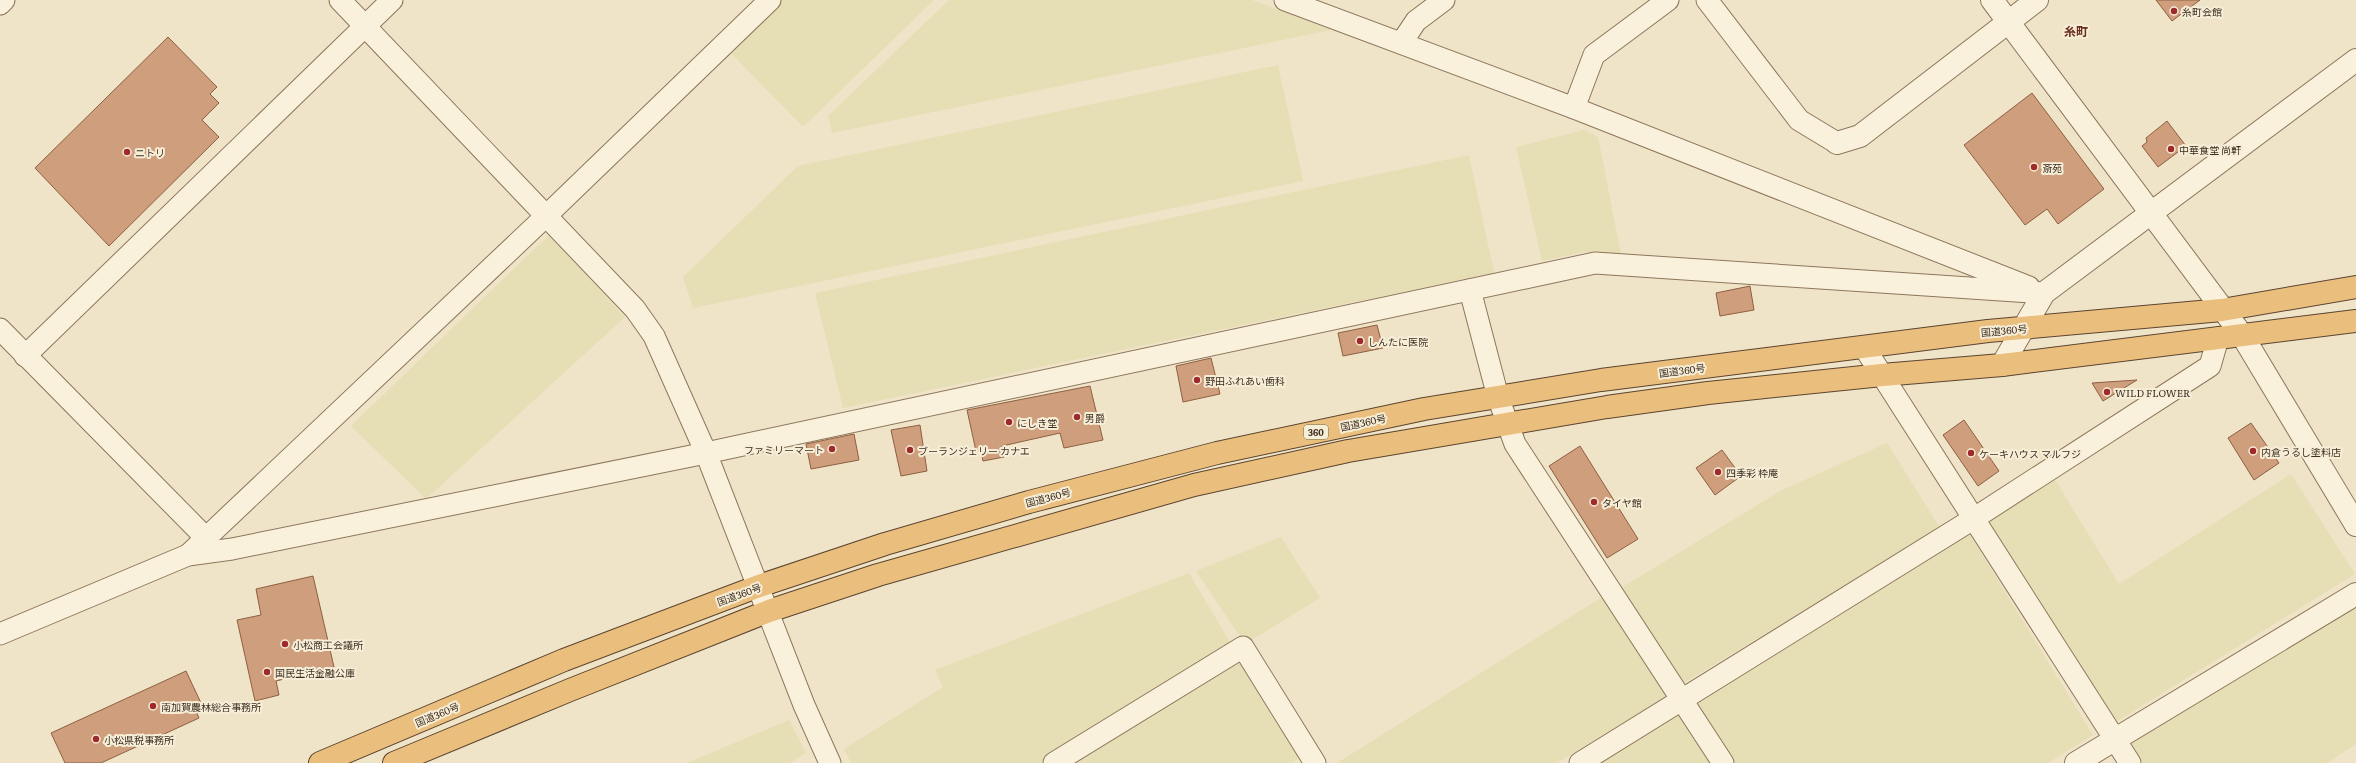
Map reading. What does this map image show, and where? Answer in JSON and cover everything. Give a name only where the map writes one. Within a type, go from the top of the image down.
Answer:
[{"type":"highway","name":"国道360号","points":[[320,763],[564,660],[759,586],[885,544],[946,526],[1029,502],[1202,457],[1424,409],[1601,380],[2025,327],[2222,310],[2356,287]]},
{"type":"highway","points":[[394,763],[570,690],[769,611],[878,575],[1194,485],[1348,451],[1506,423],[1700,394],[1882,375],[2002,365],[2356,321]]},
{"type":"street","points":[[0,4],[4,0]]},
{"type":"street","points":[[340,0],[635,309],[654,336],[706,453],[807,711],[830,763]]},
{"type":"street","points":[[25,356],[392,0]]},
{"type":"street","points":[[188,555],[546,216],[770,0]]},
{"type":"street","points":[[1285,0],[1402,42],[1574,108],[2044,293]]},
{"type":"street","points":[[1402,42],[1416,21],[1444,0]]},
{"type":"street","points":[[1574,108],[1594,55],[1668,0]]},
{"type":"street","points":[[1707,0],[1799,120],[1837,143],[1860,136],[2037,0]]},
{"type":"street","points":[[1992,0],[2153,213],[2222,310],[2242,335],[2356,524]]},
{"type":"street","points":[[2002,365],[2044,293],[2356,60]]},
{"type":"street","points":[[0,634],[188,555],[232,549],[706,453],[1595,263],[2044,293]]},
{"type":"street","points":[[1470,290],[1498,397],[1506,423],[1515,444],[1723,763]]},
{"type":"street","points":[[0,329],[206,538]]},
{"type":"street","points":[[1580,763],[1973,519],[2210,366],[2218,338]]},
{"type":"street","points":[[1864,347],[2130,763]]},
{"type":"street","points":[[2076,763],[2356,594]]},
{"type":"street","points":[[1054,763],[1243,647],[1315,763]]},
{"type":"shaded area","points":[[779,0],[934,0],[803,127],[727,49]]},
{"type":"shaded area","points":[[949,0],[1252,0],[1331,30],[832,133],[828,116]]},
{"type":"shaded area","points":[[1278,65],[1303,181],[693,308],[683,277],[798,166]]},
{"type":"shaded area","points":[[1584,130],[1598,137],[1621,254],[1584,252],[1542,261],[1516,147]]},
{"type":"shaded area","points":[[1469,155],[1494,273],[843,408],[815,293]]},
{"type":"shaded area","points":[[549,235],[625,317],[426,499],[351,426]]},
{"type":"shaded area","points":[[1887,443],[1940,528],[1682,684],[1621,588],[1782,490]]},
{"type":"shaded area","points":[[2291,474],[2355,574],[2111,725],[1985,522],[2054,478],[2119,584]]},
{"type":"shaded area","points":[[1967,530],[2093,735],[2048,763],[1733,763],[1694,702]]},
{"type":"shaded area","points":[[1281,537],[1320,598],[1245,644],[1196,571]]},
{"type":"shaded area","points":[[1189,573],[1233,647],[1043,763],[851,763],[844,749],[943,687],[935,670]]},
{"type":"shaded area","points":[[1602,597],[1669,695],[1557,763],[1337,763]]},
{"type":"shaded area","points":[[2356,605],[2356,744],[2327,763],[2143,763],[2131,744]]},
{"type":"shaded area","points":[[1237,659],[1301,757],[1291,763],[1068,763]]},
{"type":"shaded area","points":[[1679,712],[1712,763],[1598,763]]},
{"type":"shaded area","points":[[789,720],[806,753],[790,763],[687,763]]},
{"type":"building","name":"糸町会館","points":[[2156,0],[2200,0],[2172,21]]},
{"type":"building","name":"ニトリ","points":[[168,37],[217,87],[210,94],[219,103],[202,120],[219,137],[109,246],[35,168]]},
{"type":"building","name":"斎苑","points":[[2032,93],[2104,189],[2058,224],[2047,209],[2025,225],[1964,145]]},
{"type":"building","points":[[2167,121],[2186,146],[2158,167],[2142,146],[2147,142],[2146,138]]},
{"type":"building","points":[[1750,286],[1754,310],[1720,316],[1716,293]]},
{"type":"building","name":"しんたに医院","points":[[1377,325],[1383,348],[1343,356],[1338,333]]},
{"type":"building","name":"野田ふれあい歯科","points":[[1211,358],[1220,394],[1183,402],[1176,366]]},
{"type":"building","name":"WILD FLOWER","points":[[2137,380],[2103,401],[2092,383]]},
{"type":"building","points":[[1090,386],[1103,440],[1064,448],[1060,433],[1002,446],[1004,457],[983,461],[981,451],[976,451],[967,410]]},
{"type":"building","name":"ケーキハウス マルフジ","points":[[1964,420],[1999,471],[1978,486],[1943,435]]},
{"type":"building","name":"内倉うるし塗料店","points":[[2251,423],[2279,463],[2254,480],[2228,438]]},
{"type":"building","name":"ブーランジェリー カナエ","points":[[920,425],[927,471],[901,476],[891,430]]},
{"type":"building","name":"ファミリーマート","points":[[854,434],[859,460],[811,469],[806,444]]},
{"type":"building","name":"タイヤ館","points":[[1580,446],[1638,539],[1607,558],[1549,466]]},
{"type":"building","name":"四季彩 枠庵","points":[[1722,450],[1741,476],[1715,495],[1696,468]]},
{"type":"building","name":"小松商工会議所","points":[[313,576],[334,667],[276,681],[279,695],[255,701],[237,620],[261,615],[256,589]]},
{"type":"building","points":[[186,671],[201,703],[194,706],[199,718],[101,763],[65,763],[51,733]]},
{"type":"place","name":"糸町会館","points":[[2174,11]]},
{"type":"place","name":"中華食堂 尚軒","points":[[2171,149]]},
{"type":"place","name":"ニトリ","points":[[127,152]]},
{"type":"place","name":"斎苑","points":[[2034,167]]},
{"type":"place","name":"しんたに医院","points":[[1360,341]]},
{"type":"place","name":"野田ふれあい歯科","points":[[1197,380]]},
{"type":"place","name":"WILD FLOWER","points":[[2107,392]]},
{"type":"place","name":"男爵","points":[[1077,417]]},
{"type":"place","name":"にしき堂","points":[[1009,422]]},
{"type":"place","name":"ファミリーマート","points":[[832,449]]},
{"type":"place","name":"ブーランジェリー カナエ","points":[[910,450]]},
{"type":"place","name":"内倉うるし塗料店","points":[[2253,451]]},
{"type":"place","name":"ケーキハウス マルフジ","points":[[1971,453]]},
{"type":"place","name":"四季彩 枠庵","points":[[1718,472]]},
{"type":"place","name":"タイヤ館","points":[[1594,502]]},
{"type":"place","name":"小松商工会議所","points":[[285,644]]},
{"type":"place","name":"国民生活金融公庫","points":[[267,672]]},
{"type":"place","name":"南加賀農林総合事務所","points":[[153,706]]},
{"type":"place","name":"小松県税事務所","points":[[96,739]]},
{"type":"district","name":"糸町","points":[[2076,31]]}]
